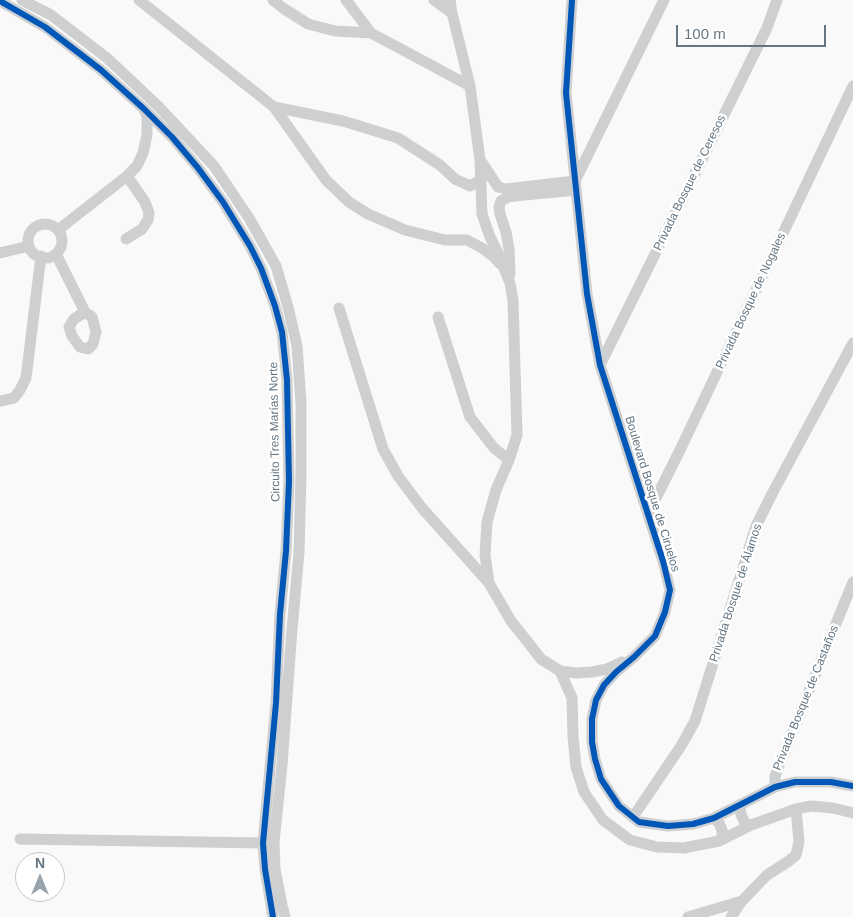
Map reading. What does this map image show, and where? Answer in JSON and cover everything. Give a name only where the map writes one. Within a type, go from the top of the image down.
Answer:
[{"type":"street","name":"Circuito Tres Marías Norte","points":[[22,0],[51,15],[107,58],[159,107],[214,166],[249,218],[276,266],[288,307],[297,346],[301,412],[301,474],[299,554],[274,842],[274,869],[285,917]]},
{"type":"street","points":[[139,0],[274,107],[326,180],[349,202],[368,214],[405,230],[445,240],[467,240],[493,256],[506,271]]},
{"type":"street","points":[[273,0],[282,8],[308,24],[335,31],[371,33]]},
{"type":"street","points":[[346,0],[371,33],[470,86]]},
{"type":"street","points":[[434,0],[452,13]]},
{"type":"street","points":[[450,0],[470,86],[482,179],[482,214],[510,283]]},
{"type":"street","name":"Boulevard Bosque de Ciruelos","points":[[572,0],[566,93],[587,294],[600,365],[663,561],[670,590],[665,612],[655,636],[604,685],[596,700],[592,719],[592,742],[594,759],[601,779],[620,806],[639,822],[668,826],[693,824],[714,818],[776,787],[795,782],[817,781],[853,786]]},
{"type":"street","points":[[575,185],[664,0]]},
{"type":"street","name":"Privada Bosque de Ceresos","points":[[600,365],[767,28],[777,0]]},
{"type":"street","name":"Circuito Tres Marías Norte","points":[[0,1],[45,27],[100,70],[143,108],[177,143],[223,202],[250,246],[261,268],[275,306],[282,332],[287,380],[289,481],[276,703],[263,843],[264,869],[273,917]]},
{"type":"street","points":[[45,27],[51,15]]},
{"type":"street","name":"Privada Bosque de Nogales","points":[[648,514],[853,86]]},
{"type":"street","points":[[274,107],[343,121],[398,138],[440,165],[454,179],[470,186],[482,179]]},
{"type":"street","points":[[58,230],[137,166],[143,153],[147,135],[147,116],[143,108]]},
{"type":"street","points":[[480,160],[498,187],[506,189],[575,185]]},
{"type":"street","points":[[126,239],[142,228],[148,220],[149,213],[145,202],[127,176]]},
{"type":"street","points":[[489,583],[485,555],[487,522],[496,490],[517,435],[513,301],[510,283],[509,249],[499,207],[501,201],[508,197],[575,185]]},
{"type":"street","points":[[47,224],[58,230],[62,239],[56,254],[45,258],[33,252],[28,240],[30,233],[36,226],[47,224]]},
{"type":"street","points":[[0,253],[29,246]]},
{"type":"street","points":[[56,254],[85,312]]},
{"type":"street","points":[[0,401],[14,398],[26,378],[41,256]]},
{"type":"street","points":[[339,308],[383,448],[398,476],[422,508],[489,583],[511,621],[541,659],[560,671],[576,673],[607,669],[634,657]]},
{"type":"street","points":[[438,317],[470,417],[494,448],[509,460]]},
{"type":"street","name":"Privada Bosque de Álamos","points":[[633,817],[681,746],[695,721],[756,526],[853,342]]},
{"type":"street","points":[[286,551],[299,554]]},
{"type":"street","name":"Privada Bosque de Castaños","points":[[776,787],[776,776],[853,582]]},
{"type":"street","points":[[560,671],[572,698],[576,767],[584,792],[604,820],[630,840],[657,847],[684,848],[719,840],[750,825],[796,809],[811,806],[833,808],[853,813]]},
{"type":"street","points":[[741,804],[740,811],[742,817],[745,823],[750,825]]},
{"type":"street","points":[[731,917],[767,875],[796,856],[799,842],[796,809]]},
{"type":"street","points":[[714,818],[722,830],[722,837],[719,840]]},
{"type":"street","points":[[20,839],[263,843]]},
{"type":"street","points":[[688,917],[742,902]]},
{"type":"cycle path","points":[[572,0],[566,93],[587,294],[600,365],[663,561],[670,590],[665,612],[655,636],[604,685],[596,700],[592,719],[592,742],[601,779],[619,806],[639,822],[668,826],[693,824],[714,818],[775,787],[795,782],[831,782],[853,786]]},
{"type":"cycle path","points":[[0,1],[45,27],[101,70],[172,137],[223,202],[250,246],[261,268],[275,306],[282,332],[287,380],[289,481],[276,703],[263,843],[273,917]]}]
